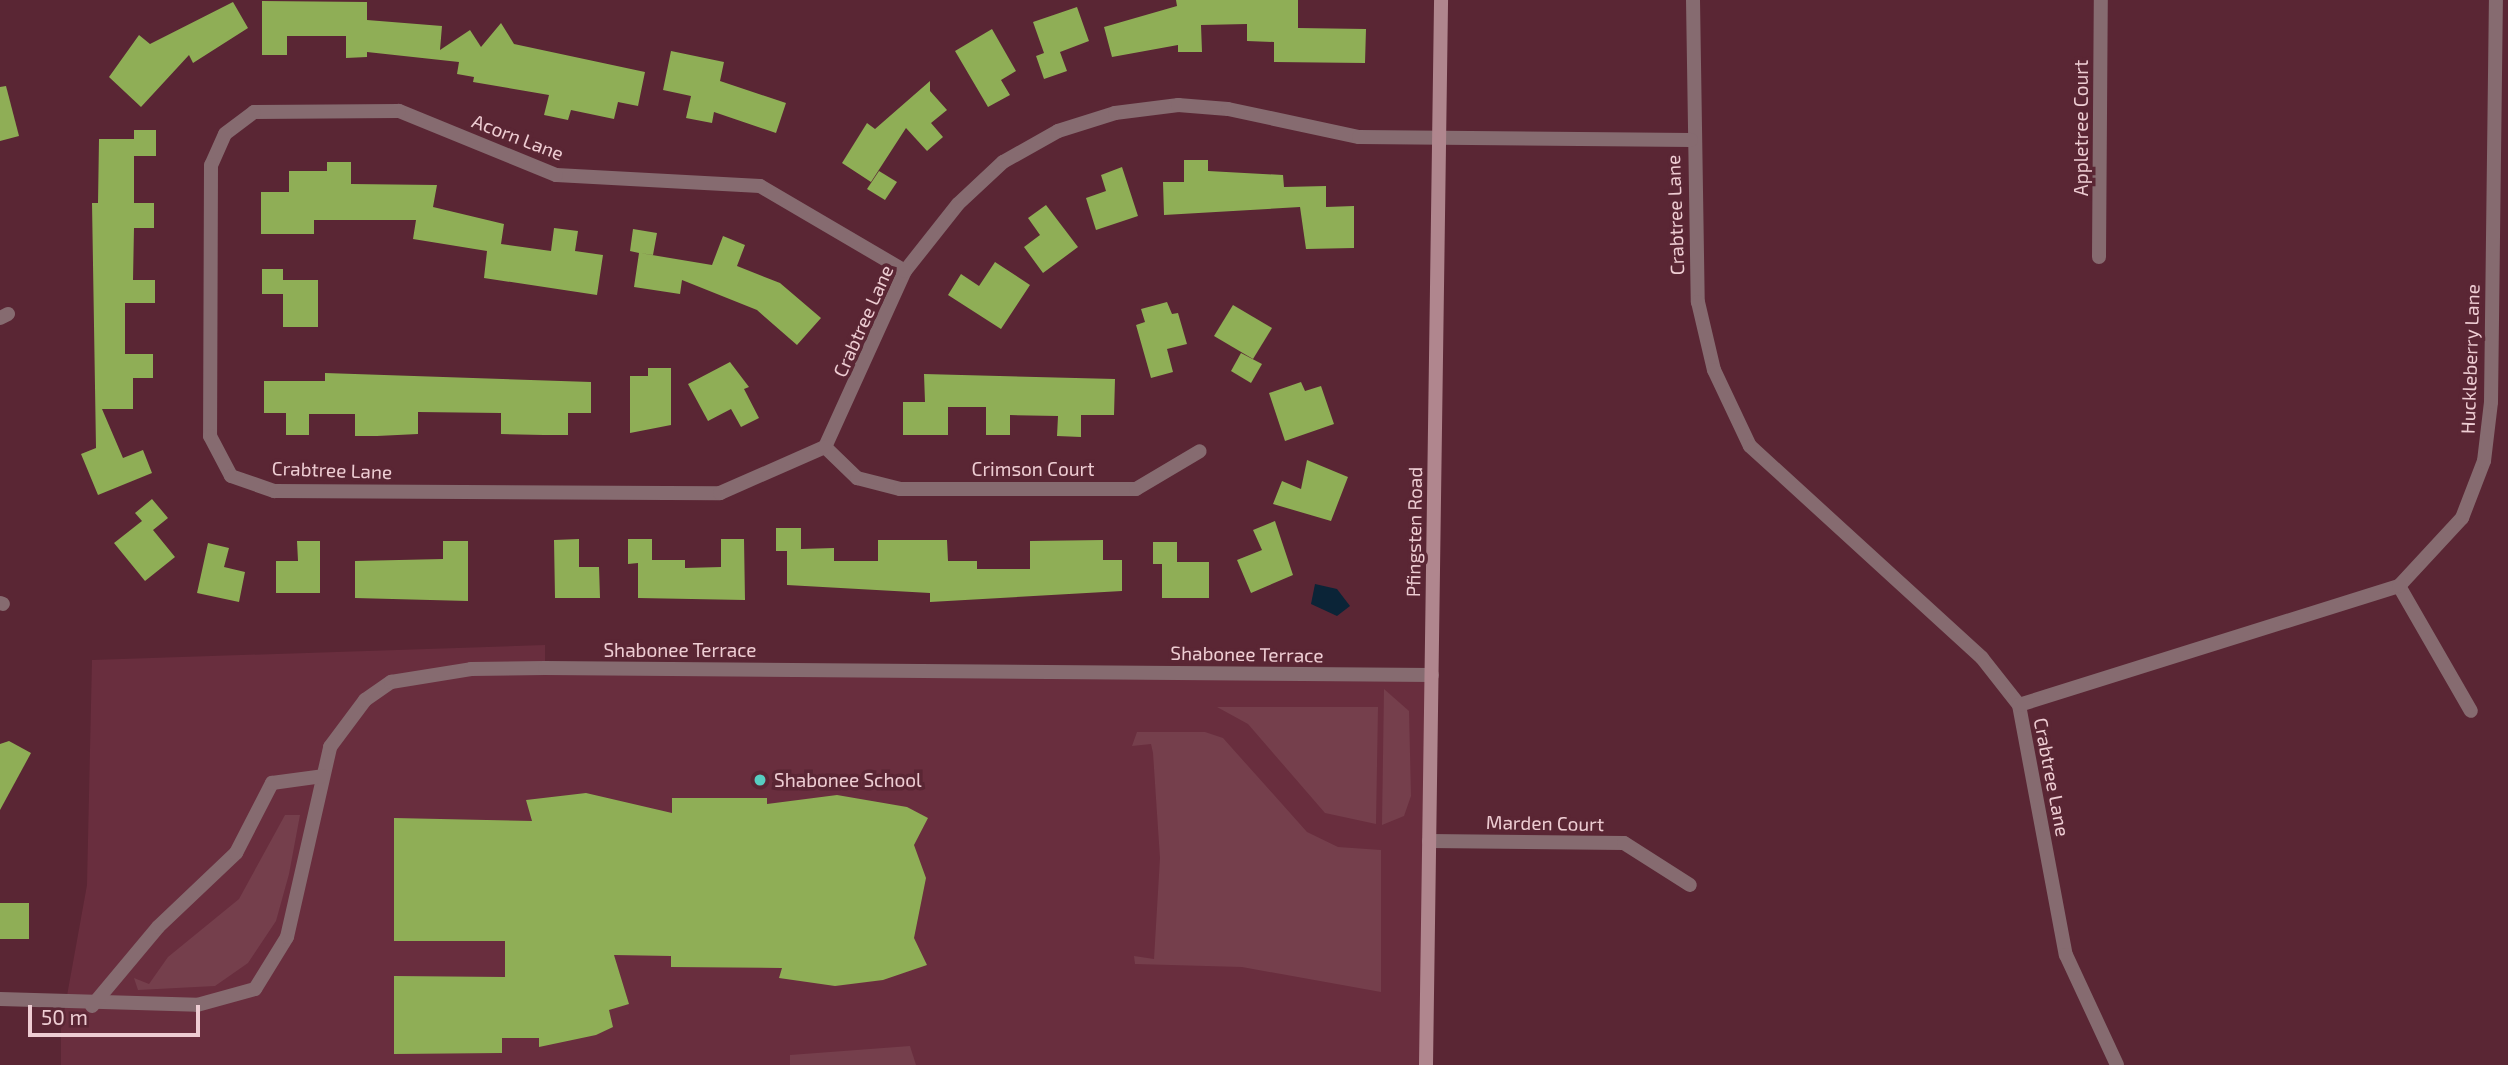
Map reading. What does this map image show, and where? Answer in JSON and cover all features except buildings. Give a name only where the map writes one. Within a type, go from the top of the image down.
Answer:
[{"type":"main road","name":"Pfingsten Road","points":[[1426,1065],[1441,0]]},
{"type":"street","points":[[1691,140],[1693,0]]},
{"type":"street","name":"Appletree Court","points":[[2099,257],[2101,0]]},
{"type":"street","name":"Huckleberry Lane","points":[[2019,705],[2399,586],[2462,518],[2484,461],[2491,402],[2496,0]]},
{"type":"street","name":"Crabtree Lane","points":[[211,165],[210,436],[231,476],[274,491],[720,493],[825,447],[905,271],[958,204],[1003,162],[1058,131],[1115,113],[1178,105],[1228,108],[1359,137],[1691,140],[1698,302],[1714,370],[1750,446],[1982,658],[2019,705],[2066,955],[2117,1065]]},
{"type":"street","name":"Acorn Lane","points":[[211,165],[225,134],[254,112],[399,111],[556,175],[760,186],[905,271]]},
{"type":"street","name":"Crimson Court","points":[[825,447],[857,478],[900,488],[1136,488],[1200,451]]},
{"type":"street","points":[[2399,586],[2471,711]]},
{"type":"street","name":"Shabonee Terrace","points":[[0,999],[92,1006],[197,1004],[255,989],[286,937],[330,747],[365,701],[391,682],[429,674],[545,668],[1432,676]]},
{"type":"street","points":[[92,1006],[158,927],[236,853],[272,783],[323,776]]},
{"type":"street","name":"Marden Court","points":[[1429,841],[1624,844],[1690,885]]},
{"type":"shaded area","name":"Shabonee School","points":[[545,645],[545,668],[1432,675],[1426,1065],[61,1065],[61,1029],[87,885],[92,660]]},
{"type":"shaded area","points":[[1384,689],[1409,711],[1411,796],[1404,816],[1382,825]]},
{"type":"shaded area","points":[[1217,707],[1378,707],[1376,824],[1325,813],[1248,724]]},
{"type":"shaded area","points":[[1137,732],[1205,732],[1223,738],[1307,832],[1338,847],[1381,850],[1381,992],[1242,967],[1135,964],[1134,956],[1154,959],[1160,858],[1153,753],[1151,744],[1132,746]]},
{"type":"shaded area","points":[[285,815],[300,815],[289,874],[276,921],[248,963],[215,986],[138,990],[134,978],[149,984],[168,957],[239,899]]},
{"type":"shaded area","points":[[910,1046],[916,1065],[790,1065],[790,1055]]},
{"type":"water","points":[[1315,584],[1337,589],[1350,606],[1337,616],[1311,604]]},
{"type":"place","name":"Shabonee School","points":[[760,780]]}]
